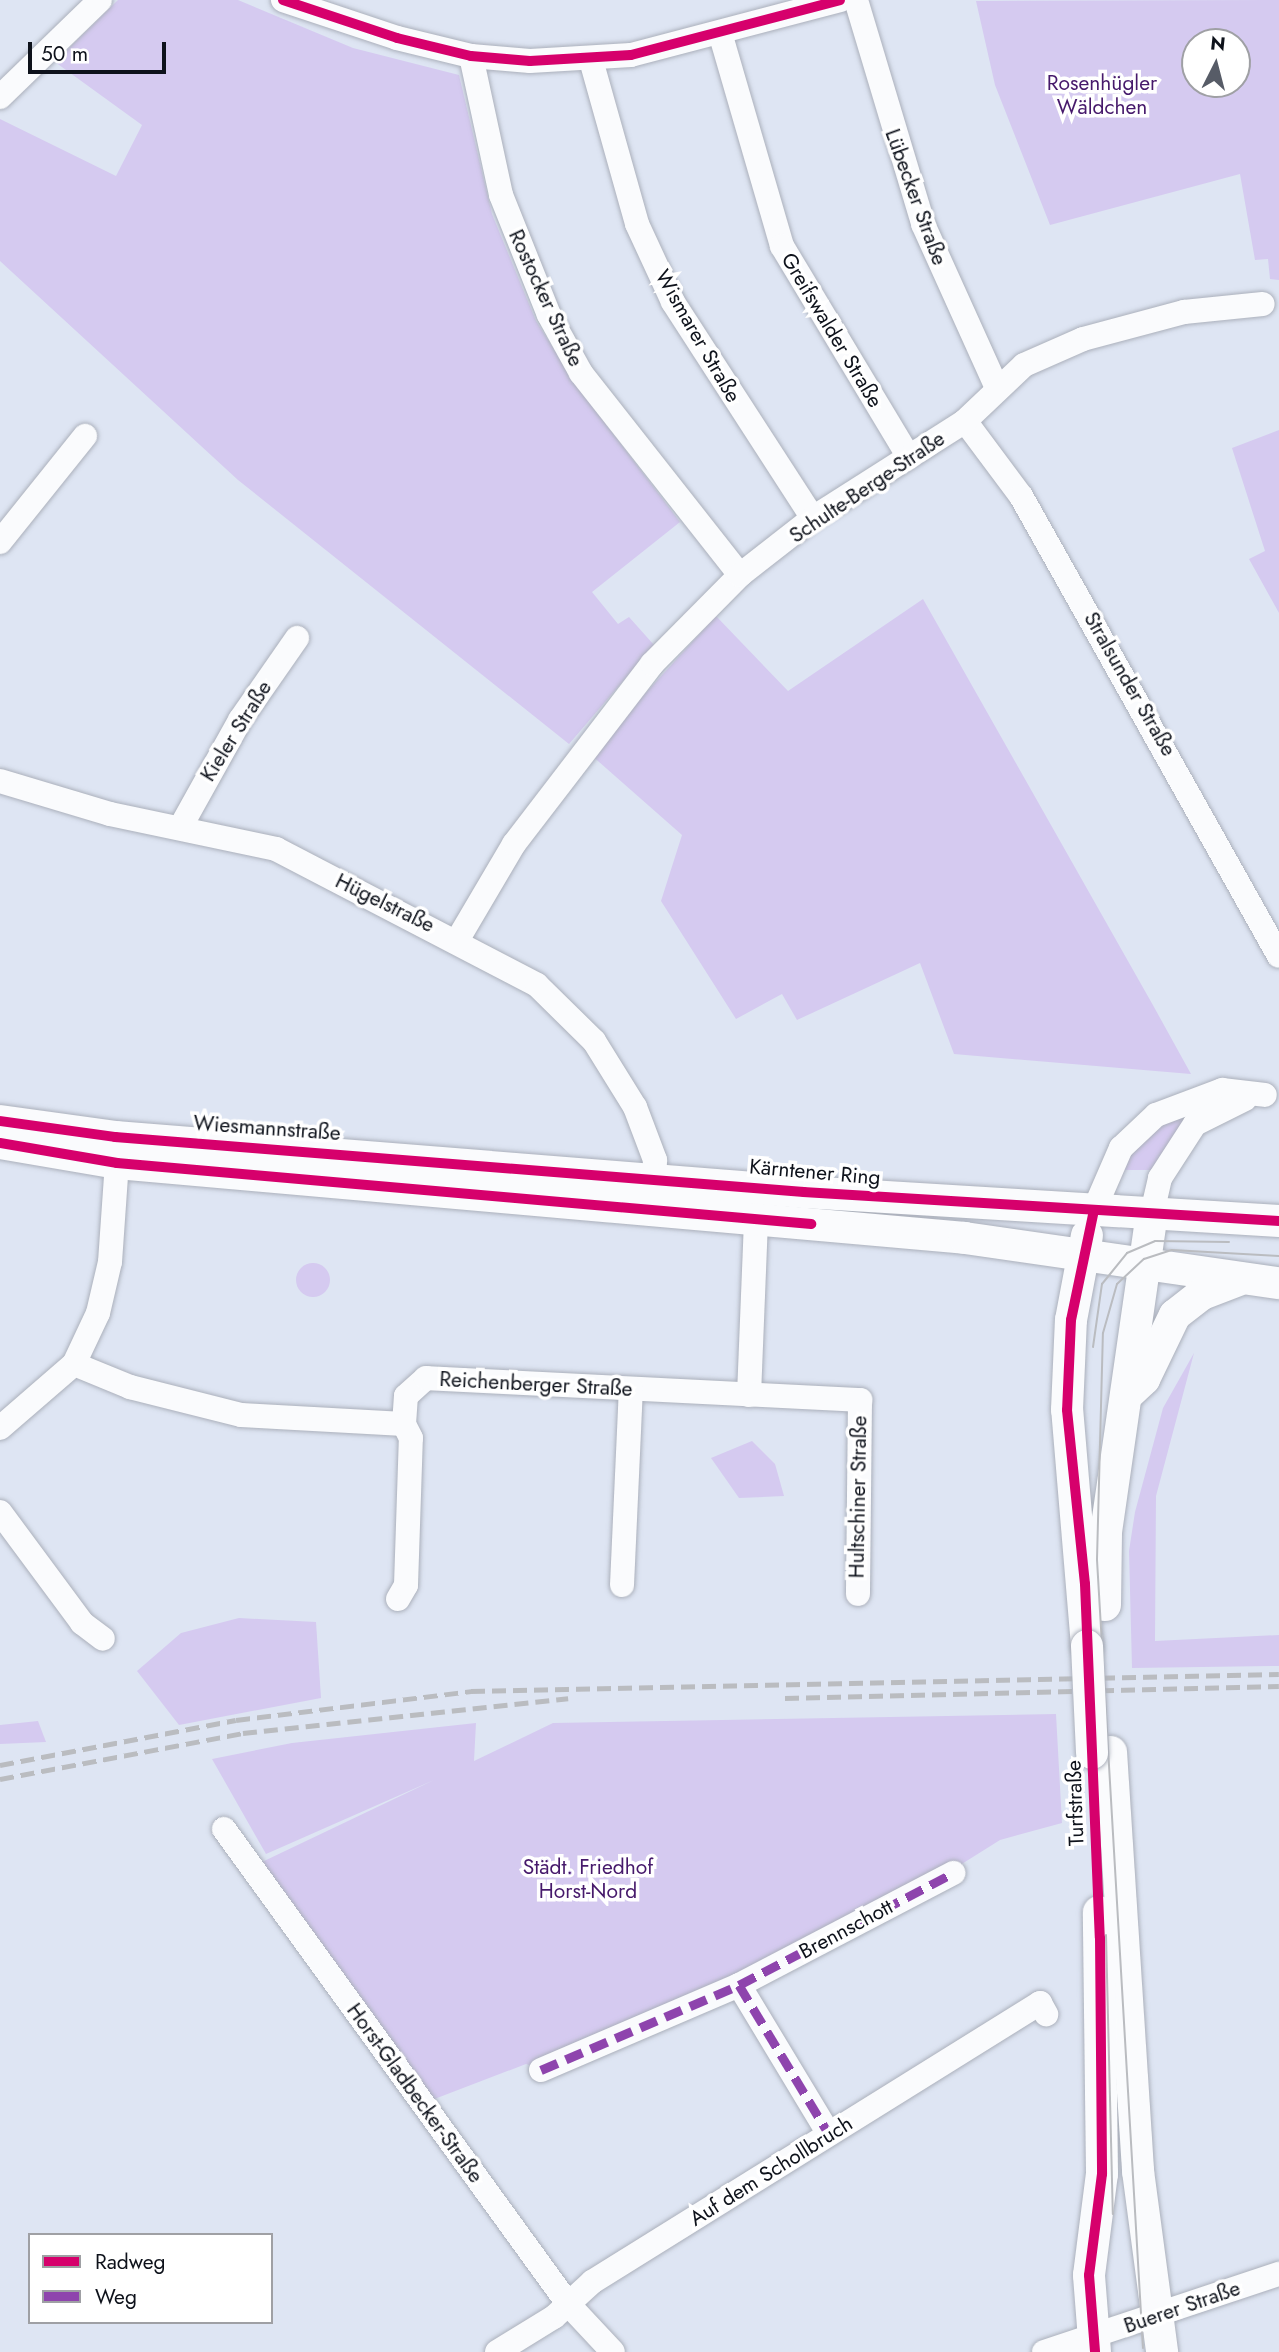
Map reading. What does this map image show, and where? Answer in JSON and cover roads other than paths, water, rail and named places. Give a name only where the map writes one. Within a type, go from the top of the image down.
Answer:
[{"type":"main road","name":"Wiesmannstraße","points":[[0,1121],[115,1137],[532,1181]]},
{"type":"main road","points":[[0,1143],[117,1163],[532,1181],[673,1215],[756,1222],[846,1225],[1082,1253],[1279,1283]]},
{"type":"main road","name":"Kärntener Ring","points":[[532,1181],[665,1178],[1279,1221]]},
{"type":"main road","points":[[1082,1253],[1094,1210]]},
{"type":"main road","points":[[1141,1264],[1152,1213]]},
{"type":"main road","name":"Turfstraße","points":[[1082,1253],[1071,1320],[1067,1410],[1097,1645],[1110,1938],[1102,2094],[1102,2174],[1093,2224],[1101,2339]]},
{"type":"main road","name":"Turfstraße","points":[[1097,1645],[1106,1540],[1129,1394],[1141,1264]]},
{"type":"main road","points":[[1129,1394],[1144,1379],[1175,1315],[1202,1294],[1241,1279]]},
{"type":"main road","name":"Turfstraße","points":[[1110,1938],[1133,2091],[1162,2352]]},
{"type":"street","points":[[0,97],[100,0]]},
{"type":"street","points":[[283,0],[328,19],[471,56],[591,60],[721,36],[840,0]]},
{"type":"street","name":"Lübecker Straße","points":[[856,0],[923,224],[996,386]]},
{"type":"street","name":"Greifswalder Straße","points":[[721,36],[782,246],[909,457]]},
{"type":"street","name":"Rostocker Straße","points":[[471,56],[501,195],[549,315],[581,373],[740,575]]},
{"type":"street","name":"Wismarer Straße","points":[[591,60],[637,224],[673,302],[813,518]]},
{"type":"street","name":"Schulte-Berge-Straße","points":[[458,939],[579,753],[657,659],[740,575],[813,518],[965,421],[996,386],[1024,365],[1083,339],[1229,303],[1263,303]]},
{"type":"street","name":"Stralsunder Straße","points":[[965,421],[1021,496],[1279,956]]},
{"type":"street","points":[[0,542],[85,436]]},
{"type":"street","name":"Kieler Straße","points":[[180,828],[240,720],[297,638]]},
{"type":"street","name":"Hügelstraße","points":[[0,781],[180,828],[276,849],[458,939],[537,985],[594,1041],[635,1107],[655,1160],[665,1178]]},
{"type":"street","points":[[1094,1210],[1121,1148],[1156,1115],[1222,1090],[1272,1095]]},
{"type":"street","points":[[1152,1213],[1160,1178],[1195,1124],[1233,1101],[1272,1095]]},
{"type":"street","points":[[0,1428],[74,1364],[106,1289],[117,1163]]},
{"type":"street","points":[[665,1178],[673,1215]]},
{"type":"street","points":[[749,1395],[756,1222]]},
{"type":"street","points":[[74,1364],[187,1405],[241,1415],[404,1424],[411,1438],[406,1585],[398,1599]]},
{"type":"street","name":"Reichenberger Straße","points":[[404,1424],[406,1396],[426,1378],[860,1400]]},
{"type":"street","points":[[622,1586],[631,1389]]},
{"type":"street","name":"Hultschiner Straße","points":[[858,1594],[860,1400]]},
{"type":"street","points":[[0,1512],[82,1623],[103,1639]]},
{"type":"street","name":"Horst-Gladbecker-Straße","points":[[224,1829],[569,2305],[612,2352]]},
{"type":"street","name":"Brennschott","points":[[541,2070],[739,1986],[953,1872]]},
{"type":"street","points":[[739,1986],[829,2134]]},
{"type":"street","name":"Auf dem Schollbruch","points":[[497,2352],[569,2305],[592,2282],[1040,2003],[1046,2014]]},
{"type":"street","name":"Buerer Straße","points":[[1044,2352],[1101,2339],[1159,2315],[1279,2274]]},
{"type":"tram line","points":[[1093,1347],[1102,1284],[1127,1253],[1155,1241],[1229,1242]]},
{"type":"tram line","points":[[1143,2348],[1097,1559],[1103,1333],[1117,1284],[1144,1259],[1172,1250],[1279,1256]]},
{"type":"tram line","points":[[1106,1935],[1113,2214]]},
{"type":"railway","points":[[0,1765],[236,1720],[471,1691],[1279,1674]]},
{"type":"railway","points":[[785,1698],[1279,1686]]},
{"type":"railway","points":[[0,1779],[243,1733],[568,1698]]},
{"type":"park label","name":"Rosenhügler Wäldchen","points":[[1102,95]]},
{"type":"park label","name":"Städt. Friedhof Horst-Nord","points":[[588,1879]]}]
